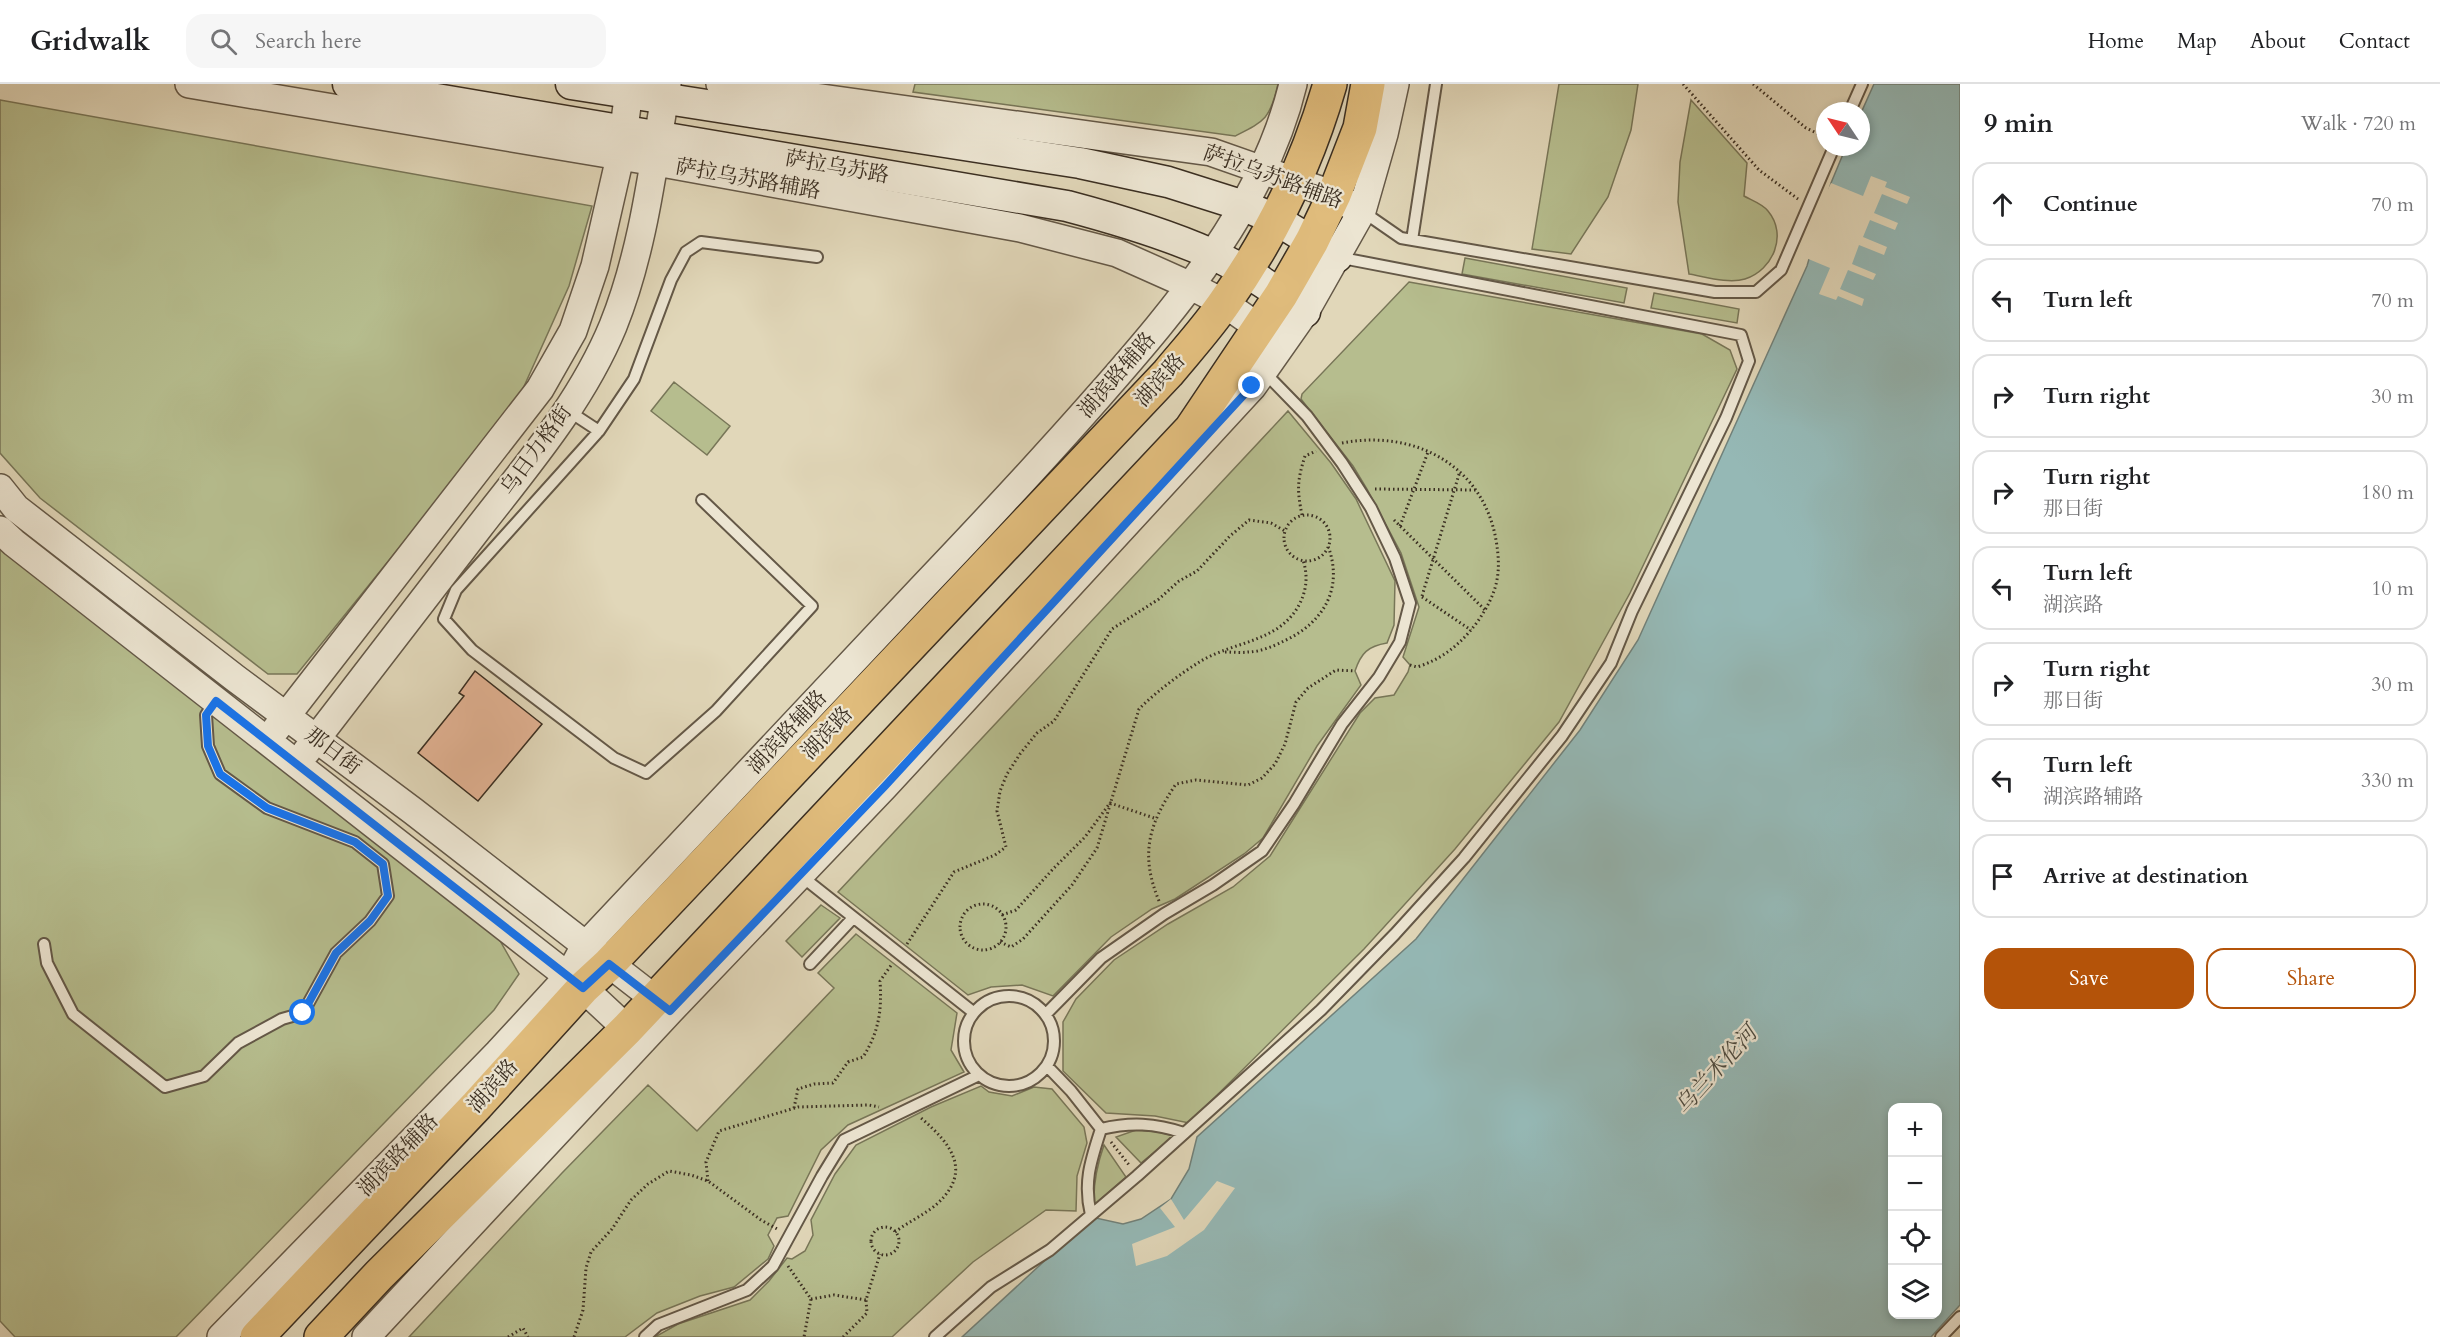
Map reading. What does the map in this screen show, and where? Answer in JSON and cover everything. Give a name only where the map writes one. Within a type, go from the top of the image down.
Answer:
[{"type":"main road","name":"萨拉乌苏路","points":[[348,84],[621,144],[1067,206],[1138,225],[1212,254],[1293,303]]},
{"type":"main road","name":"萨拉乌苏路","points":[[571,84],[666,91],[1080,163],[1168,182],[1244,206],[1275,219],[1324,249]]},
{"type":"main road","name":"湖滨路","points":[[257,1337],[477,1105],[597,955],[1168,373],[1224,303],[1245,272],[1275,219],[1317,127],[1330,84]]},
{"type":"main road","points":[[321,1337],[379,1275],[635,1035],[1191,429],[1270,336],[1293,303],[1324,249],[1334,195],[1360,128],[1368,84]]},
{"type":"street","points":[[189,84],[621,144]]},
{"type":"street","name":"萨拉乌苏路辅路","points":[[720,84],[1211,152],[1334,195],[1362,211]]},
{"type":"street","name":"湖滨路辅路","points":[[597,955],[1037,467],[1191,286],[1244,206],[1286,112],[1293,84]]},
{"type":"street","points":[[1324,249],[1362,211],[1384,134],[1395,84]]},
{"type":"street","name":"乌日力格街","points":[[266,741],[540,389],[573,331],[595,266],[621,144],[630,89]]},
{"type":"street","name":"乌日力格街","points":[[297,765],[547,440],[593,370],[613,324],[639,240],[666,91]]},
{"type":"street","name":"萨拉乌苏路辅路","points":[[657,149],[1020,228],[1117,253],[1224,303],[1270,336]]},
{"type":"street","points":[[662,1006],[800,875],[885,786],[1252,386],[1270,336]]},
{"type":"street","name":"那日街","points":[[0,488],[16,508],[413,811],[662,1006]]},
{"type":"street","name":"那日街","points":[[0,530],[575,982],[635,1035]]},
{"type":"street","name":"湖滨路辅路","points":[[221,1337],[498,1053],[575,982]]},
{"type":"street","points":[[366,1337],[635,1035]]},
{"type":"lane","points":[[1412,240],[1437,84]]},
{"type":"lane","points":[[1854,102],[1862,84]]},
{"type":"lane","points":[[1362,211],[1401,238],[1715,292],[1756,292],[1781,270],[1830,156]]},
{"type":"lane","points":[[702,500],[812,606],[716,711],[646,773],[614,758],[528,693],[472,650],[444,619],[456,590],[599,431],[634,379],[671,280],[686,252],[701,242],[817,258]]},
{"type":"lane","points":[[935,1337],[992,1287],[1050,1250],[1137,1176],[1321,1010],[1395,934],[1464,858],[1562,736],[1611,663],[1632,610],[1726,418],[1749,361],[1741,335],[1324,249]]},
{"type":"lane","points":[[1046,1014],[1101,958],[1262,851],[1294,804],[1342,724],[1379,677],[1400,642],[1410,603],[1395,558],[1371,508],[1307,416],[1270,378]]},
{"type":"lane","points":[[566,410],[599,431]]},
{"type":"lane","points":[[44,944],[47,963],[73,1014],[165,1087],[204,1076],[238,1043],[282,1019],[303,1013],[336,953],[370,921],[388,896],[383,864],[355,842],[267,808],[220,774],[208,746],[206,715],[216,701]]},
{"type":"lane","points":[[800,875],[973,1012]]},
{"type":"lane","points":[[810,964],[853,918]]},
{"type":"lane","points":[[1009,995],[1030,1000],[1046,1014],[1054,1035],[1052,1056],[1047,1066],[1039,1074],[1020,1085],[998,1085],[979,1075],[966,1057],[964,1047],[966,1025],[973,1012],[988,1001],[1009,995]]},
{"type":"lane","points":[[1047,1066],[1071,1091],[1101,1129]]},
{"type":"lane","points":[[645,1337],[658,1325],[747,1290],[772,1266],[844,1140],[979,1075]]},
{"type":"lane","points":[[1101,1129],[1126,1123],[1161,1125],[1184,1133]]},
{"type":"lane","points":[[1091,1215],[1086,1194],[1090,1166],[1101,1129]]},
{"type":"lane","points":[[1941,1337],[1960,1317]]},
{"type":"path","points":[[1683,84],[1760,170],[1799,200],[1809,204]]},
{"type":"path","points":[[1753,84],[1806,128],[1816,133]]},
{"type":"path","points":[[1302,515],[1297,489],[1305,456],[1329,445],[1354,441],[1403,441],[1428,452],[1460,471],[1477,490],[1486,503],[1495,532],[1500,563],[1497,586],[1472,630],[1444,656],[1417,667],[1410,665]]},
{"type":"path","points":[[1397,533],[1428,452]]},
{"type":"path","points":[[1419,607],[1460,471]]},
{"type":"path","points":[[1367,489],[1477,490]]},
{"type":"path","points":[[1386,513],[1485,610]]},
{"type":"path","points":[[1223,652],[1250,652],[1276,645],[1302,633],[1321,614],[1329,598],[1334,576],[1326,526],[1316,517],[1302,515],[1289,524],[1285,531],[1286,546],[1296,558],[1303,560],[1318,557],[1328,546]]},
{"type":"path","points":[[794,1108],[798,1089],[814,1084],[833,1083],[848,1062],[863,1057],[875,1038],[882,1006],[880,981],[922,924],[954,872],[1006,848],[997,810],[1000,791],[1007,774],[1037,733],[1054,721],[1112,629],[1159,599],[1179,581],[1197,571],[1210,555],[1250,520],[1271,523],[1285,531]]},
{"type":"path","points":[[1000,942],[1011,947],[1023,939],[1072,885],[1097,848],[1138,709],[1150,697],[1202,660],[1276,631],[1293,616],[1304,595],[1307,571],[1303,560]]},
{"type":"path","points":[[1413,591],[1472,630]]},
{"type":"path","points":[[1164,914],[1150,873],[1147,855],[1163,804],[1176,784],[1196,780],[1248,785],[1262,778],[1275,764],[1285,744],[1296,702],[1308,688],[1336,670],[1355,671]]},
{"type":"path","points":[[1110,804],[1157,819]]},
{"type":"path","points":[[1002,915],[1016,910],[1085,837],[1110,804]]},
{"type":"path","points":[[978,905],[992,906],[1002,915],[1005,929],[1000,942],[987,950],[972,948],[966,943],[960,928],[964,914],[978,905]]},
{"type":"path","points":[[708,1181],[706,1162],[720,1131],[794,1108],[869,1105],[905,1109],[944,1138],[956,1160],[952,1183],[938,1203],[895,1232]]},
{"type":"path","points":[[1101,1129],[1137,1176]]},
{"type":"path","points":[[574,1337],[582,1310],[586,1268],[591,1252],[612,1229],[631,1200],[648,1184],[669,1171],[708,1181],[760,1220],[789,1237]]},
{"type":"path","points":[[882,1227],[895,1232],[898,1240],[896,1249],[888,1254],[880,1254],[873,1248],[872,1235],[882,1227]]},
{"type":"path","points":[[843,1337],[867,1313],[866,1300],[880,1254]]},
{"type":"path","points":[[778,1256],[792,1270],[811,1299],[804,1337]]},
{"type":"path","points":[[811,1299],[834,1295],[866,1300]]},
{"type":"path","points":[[508,1337],[523,1328],[528,1337]]},
{"type":"green space","points":[[915,84],[1278,84],[1272,105],[1265,118],[1235,136],[913,92]]},
{"type":"green space","points":[[1559,84],[1638,84],[1631,130],[1608,197],[1571,254],[1532,249]]},
{"type":"green space","points":[[0,100],[592,206],[569,286],[517,402],[297,674],[268,674],[40,498],[0,453]]},
{"type":"green space","points":[[1691,100],[1747,163],[1744,196],[1763,206],[1774,220],[1777,230],[1775,251],[1763,268],[1745,279],[1725,280],[1689,274],[1678,202],[1680,162]]},
{"type":"green space","points":[[1465,258],[1627,288],[1624,303],[1462,274]]},
{"type":"green space","points":[[1409,282],[1702,334],[1730,350],[1737,369],[1630,593],[1559,722],[1455,849],[1364,949],[1189,1123],[1155,1116],[1106,1113],[1063,1071],[1063,1022],[1076,999],[1114,960],[1168,924],[1233,887],[1270,856],[1360,713],[1375,698],[1394,695],[1408,672],[1410,665],[1403,657],[1419,607],[1401,553],[1353,466],[1301,399],[1302,394]]},
{"type":"green space","points":[[1654,293],[1739,309],[1737,323],[1651,308]]},
{"type":"green space","points":[[674,382],[730,426],[707,455],[651,411]]},
{"type":"green space","points":[[1288,411],[1331,463],[1356,499],[1395,581],[1394,625],[1387,643],[1370,648],[1360,659],[1355,671],[1361,685],[1317,746],[1263,838],[1244,854],[1175,899],[1152,909],[1111,937],[1053,996],[1022,985],[991,987],[968,995],[838,892]]},
{"type":"green space","points":[[0,540],[499,939],[519,974],[494,1010],[176,1337],[15,1337],[0,1321]]},
{"type":"green space","points":[[821,905],[840,918],[802,957],[786,941]]},
{"type":"green space","points":[[856,934],[957,1013],[951,1050],[964,1072],[848,1125],[821,1150],[788,1216],[777,1218],[768,1235],[774,1246],[768,1259],[734,1287],[700,1296],[657,1313],[625,1337],[409,1337],[562,1173],[648,1085],[697,1131],[834,988],[818,973]]},
{"type":"green space","points":[[981,1086],[989,1092],[1012,1096],[1034,1087],[1052,1089],[1084,1127],[1087,1143],[1077,1176],[1076,1211],[1046,1210],[973,1262],[892,1337],[655,1337],[678,1324],[750,1300],[787,1258],[792,1259],[805,1251],[813,1235],[811,1220],[835,1174],[856,1145],[931,1107]]},
{"type":"green space","points":[[1136,1130],[1174,1136],[1141,1163],[1116,1137]]},
{"type":"green space","points":[[1104,1145],[1126,1177],[1094,1205],[1096,1174]]},
{"type":"water","name":"乌兰木伦河","points":[[1874,84],[1960,84],[1960,1305],[1931,1337],[962,1337],[1052,1254],[1096,1218],[1123,1224],[1141,1219],[1171,1199],[1189,1169],[1197,1137],[1416,939],[1580,730],[1638,640],[1807,266],[1831,183],[1842,156],[1870,156],[1870,102],[1866,102]]},
{"type":"pier","points":[[1871,176],[1887,182],[1885,187],[1910,197],[1907,204],[1882,194],[1874,213],[1898,223],[1895,230],[1870,220],[1863,237],[1887,247],[1884,255],[1859,245],[1852,264],[1876,274],[1873,280],[1848,270],[1840,289],[1864,299],[1862,306],[1838,296],[1836,300],[1819,294],[1830,268],[1806,258],[1822,202],[1831,183],[1863,196]]},
{"type":"pier","points":[[1217,1181],[1235,1188],[1204,1230],[1167,1256],[1136,1266],[1132,1244],[1175,1227],[1160,1208],[1171,1199],[1184,1220]]},
{"type":"building","points":[[475,671],[542,724],[478,801],[418,753],[464,696],[459,693]]},
{"type":"route","points":[[303,1013],[336,953],[370,921],[388,896],[383,864],[355,842],[267,808],[220,774],[208,746],[206,715],[216,701],[583,988],[609,964],[670,1011],[885,786],[1252,386]]}]
